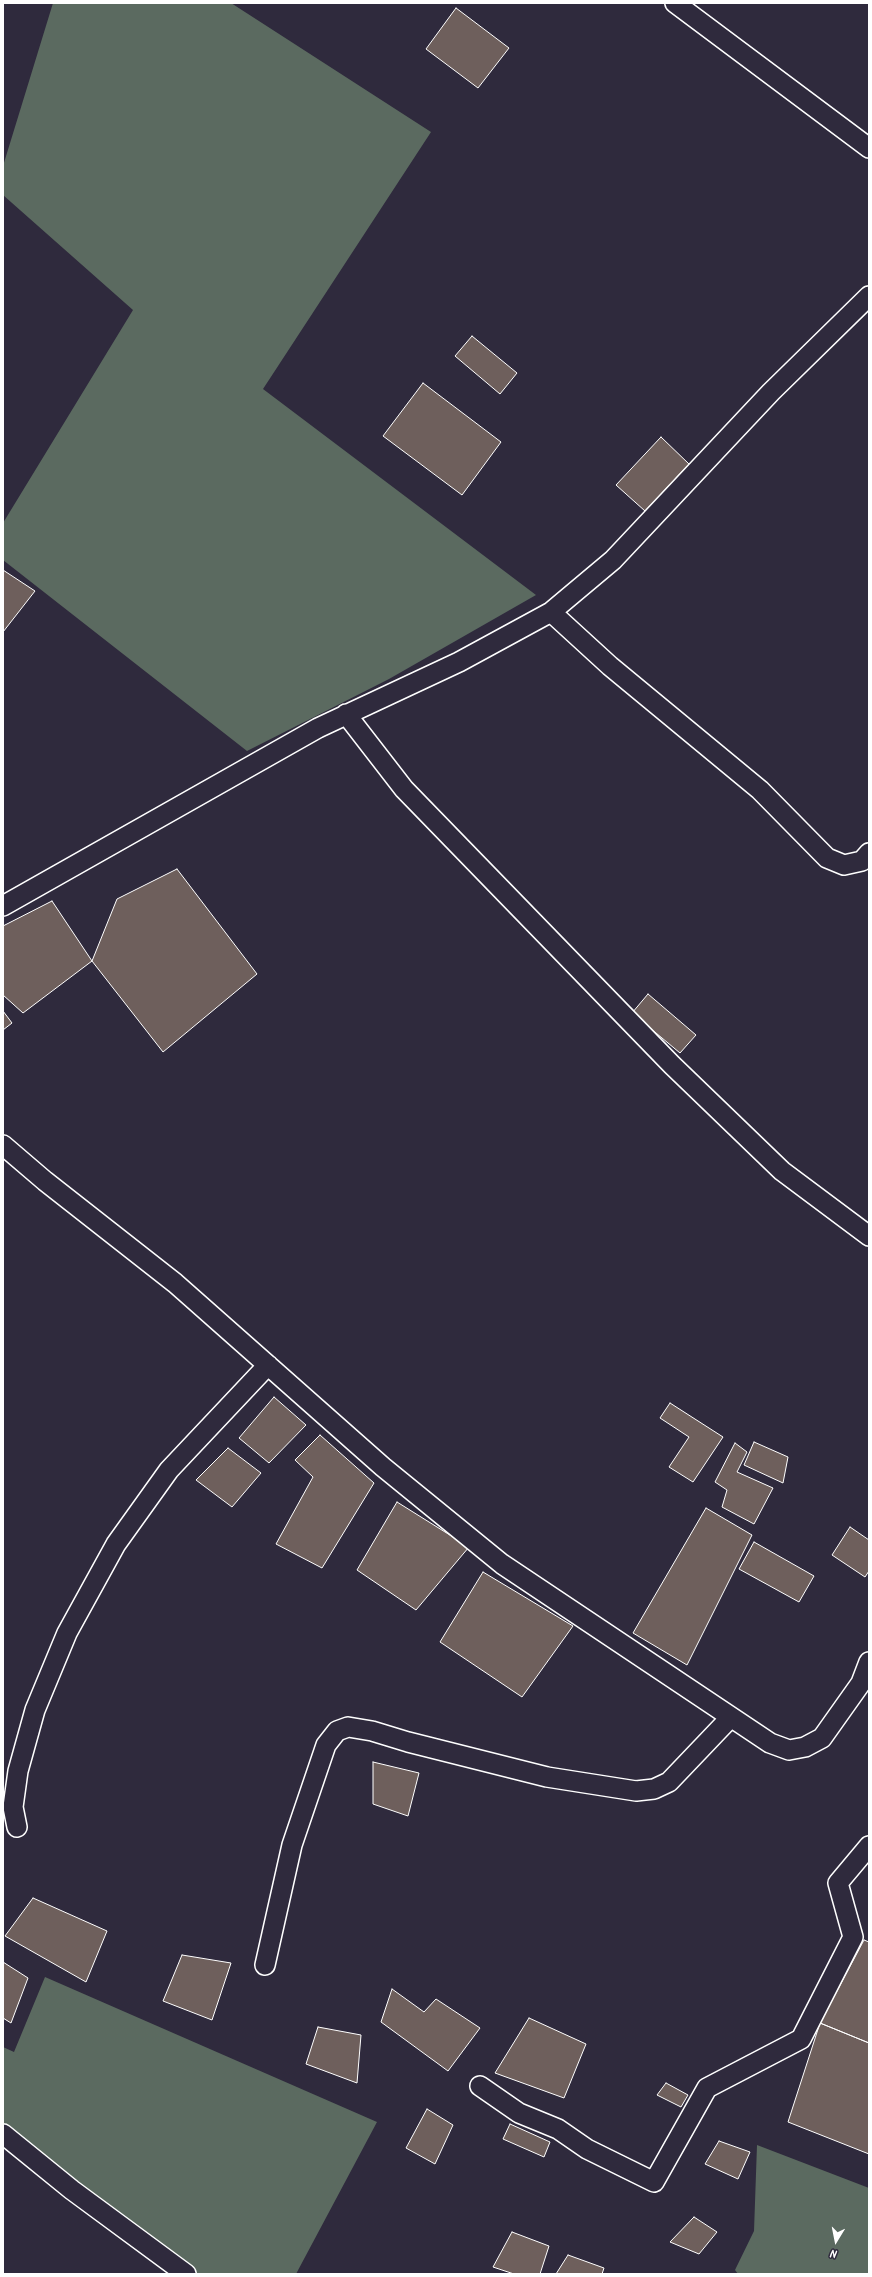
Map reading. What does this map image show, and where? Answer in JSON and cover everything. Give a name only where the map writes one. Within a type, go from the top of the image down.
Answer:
[{"type":"street","points":[[675,3],[869,148]]},
{"type":"street","points":[[3,906],[318,728],[459,662],[551,612],[613,560],[771,392],[869,296]]},
{"type":"street","points":[[551,612],[610,666],[760,790],[827,858],[844,865],[862,861],[869,853]]},
{"type":"street","points":[[346,714],[404,789],[672,1065],[782,1171],[869,1236]]},
{"type":"street","points":[[3,1145],[45,1181],[175,1283],[383,1467],[502,1564],[770,1743],[789,1750],[805,1747],[822,1738],[861,1683],[869,1663]]},
{"type":"street","points":[[17,1827],[13,1807],[18,1771],[35,1710],[67,1633],[116,1544],[170,1470],[268,1365]]},
{"type":"street","points":[[265,1965],[292,1845],[326,1745],[337,1731],[348,1727],[372,1731],[408,1742],[547,1777],[636,1791],[654,1789],[668,1782],[731,1717]]},
{"type":"street","points":[[480,2086],[519,2113],[558,2129],[587,2149],[654,2182],[707,2088],[801,2040],[853,1937],[838,1883],[869,1846]]},
{"type":"street","points":[[3,2134],[72,2190],[186,2274]]},
{"type":"green space","points":[[53,3],[231,3],[431,132],[263,389],[536,595],[389,679],[247,751],[3,560],[3,523],[133,310],[3,195],[3,166]]},
{"type":"green space","points":[[45,1977],[377,2122],[296,2274],[194,2274],[86,2192],[3,2123],[3,2047],[14,2052]]},
{"type":"green space","points":[[757,2145],[869,2188],[869,2274],[738,2274],[735,2270],[754,2231]]},
{"type":"building","points":[[456,8],[509,48],[478,88],[426,49]]},
{"type":"building","points":[[472,336],[517,373],[500,394],[455,356]]},
{"type":"building","points":[[423,383],[501,442],[462,495],[383,436]]},
{"type":"building","points":[[661,437],[689,464],[645,511],[616,485]]},
{"type":"building","points":[[3,570],[35,591],[3,632]]},
{"type":"building","points":[[177,869],[257,974],[163,1052],[92,961],[117,899]]},
{"type":"building","points":[[52,901],[92,961],[23,1013],[3,995],[3,926]]},
{"type":"building","points":[[648,994],[696,1035],[680,1053],[632,1013]]},
{"type":"building","points":[[3,1011],[12,1023],[3,1030]]},
{"type":"building","points":[[274,1397],[306,1425],[269,1463],[239,1438]]},
{"type":"building","points":[[670,1403],[723,1437],[693,1482],[669,1467],[689,1437],[660,1418]]},
{"type":"building","points":[[320,1435],[374,1483],[322,1568],[276,1544],[313,1477],[295,1460]]},
{"type":"building","points":[[754,1442],[788,1457],[783,1483],[744,1465]]},
{"type":"building","points":[[735,1443],[747,1452],[737,1472],[773,1488],[754,1524],[722,1507],[727,1490],[715,1482]]},
{"type":"building","points":[[228,1448],[261,1473],[232,1507],[196,1480]]},
{"type":"building","points":[[397,1502],[469,1547],[416,1610],[357,1570]]},
{"type":"building","points":[[706,1508],[752,1535],[687,1665],[633,1633]]},
{"type":"building","points":[[850,1527],[869,1540],[869,1571],[865,1577],[832,1555]]},
{"type":"building","points":[[754,1542],[814,1576],[799,1602],[739,1569]]},
{"type":"building","points":[[483,1572],[573,1626],[522,1697],[440,1642]]},
{"type":"building","points":[[373,1762],[419,1773],[408,1816],[373,1804]]},
{"type":"building","points":[[33,1898],[107,1931],[86,1982],[5,1936]]},
{"type":"building","points":[[864,1940],[869,1942],[869,2043],[820,2023]]},
{"type":"building","points":[[182,1955],[231,1963],[212,2020],[163,2001]]},
{"type":"building","points":[[3,1962],[28,1978],[11,2023],[3,2018]]},
{"type":"building","points":[[392,1989],[424,2012],[436,1999],[480,2028],[448,2071],[381,2022]]},
{"type":"building","points":[[529,2018],[586,2044],[564,2098],[495,2073]]},
{"type":"building","points":[[820,2023],[869,2043],[869,2154],[788,2122]]},
{"type":"building","points":[[318,2027],[361,2035],[357,2083],[306,2064]]},
{"type":"building","points":[[666,2083],[688,2095],[681,2107],[657,2095]]},
{"type":"building","points":[[427,2109],[453,2125],[435,2164],[406,2148]]},
{"type":"building","points":[[510,2124],[550,2142],[544,2157],[503,2139]]},
{"type":"building","points":[[719,2141],[750,2152],[738,2179],[705,2164]]},
{"type":"building","points":[[694,2217],[717,2232],[699,2254],[670,2242]]},
{"type":"building","points":[[512,2232],[549,2246],[540,2274],[514,2274],[493,2267]]},
{"type":"building","points":[[568,2255],[604,2268],[602,2274],[556,2274]]}]
